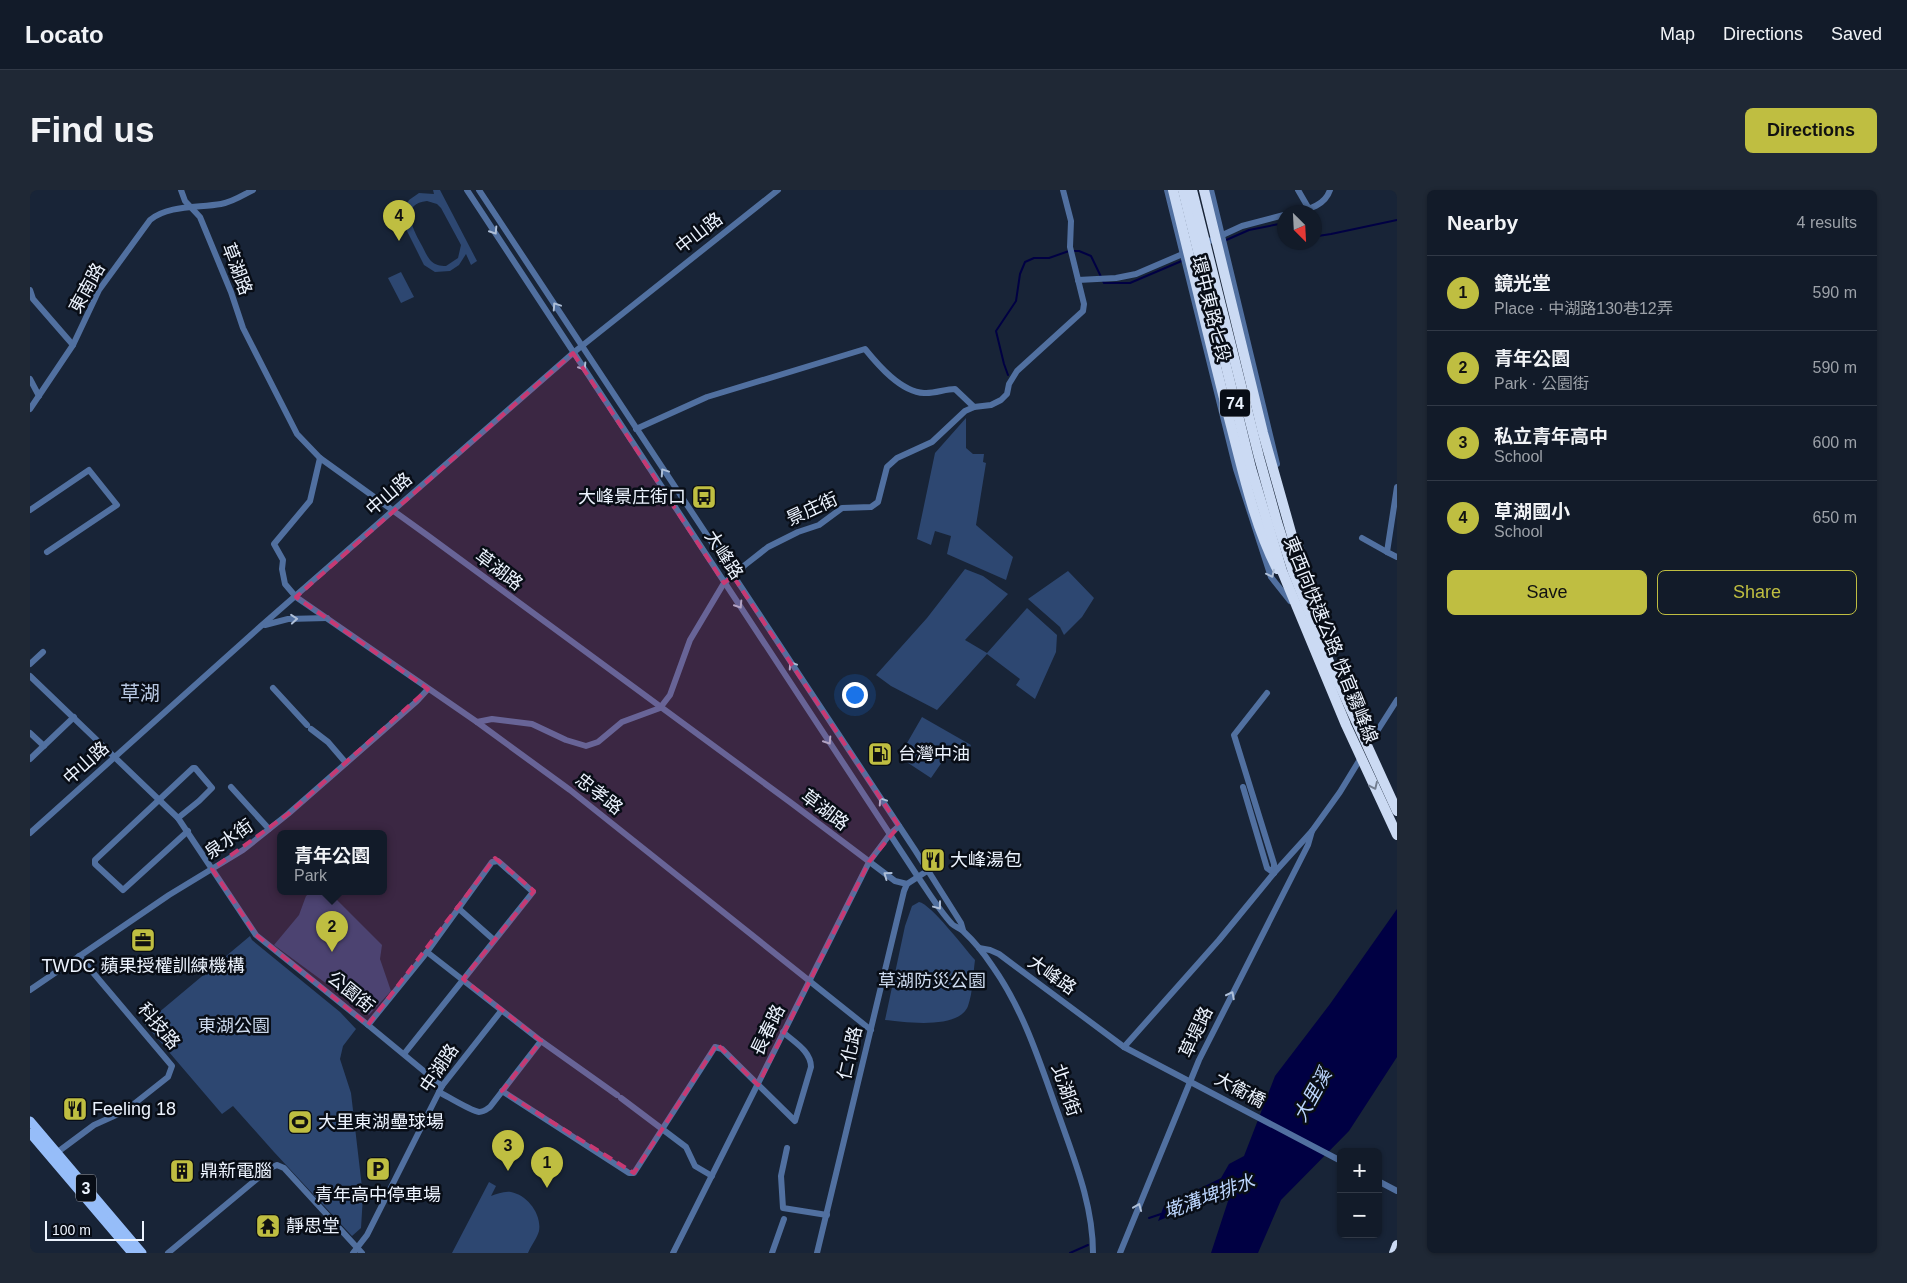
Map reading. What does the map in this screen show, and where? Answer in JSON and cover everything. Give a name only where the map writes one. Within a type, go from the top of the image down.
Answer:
[{"type":"highway","points":[[1173,190],[1228,414],[1257,519],[1270,557],[1303,611]]},
{"type":"highway","name":"東西向快速公路 快官霧峰線","points":[[1182,190],[1252,468],[1282,570],[1330,664],[1397,811]]},
{"type":"highway","name":"東西向快速公路 快官霧峰線","points":[[1194,190],[1274,513],[1303,611],[1346,725],[1397,835]]},
{"type":"highway","points":[[1204,190],[1263,433],[1298,557],[1303,611]]},
{"type":"highway","points":[[1394,1253],[1397,1245]]},
{"type":"main road","name":"3","points":[[30,1121],[54,1156],[132,1253]]},
{"type":"main road","name":"3","points":[[30,1133],[54,1156],[142,1253]]},
{"type":"street","name":"草湖路","points":[[181,190],[185,201],[200,217],[231,292],[243,328],[258,359],[297,434],[320,458],[895,881],[907,884]]},
{"type":"street","name":"東南路","points":[[30,410],[74,345],[99,290],[150,220],[162,213],[223,203],[253,190]]},
{"type":"street","name":"大峰路","points":[[467,190],[918,878],[953,925],[963,930],[979,948],[999,954],[1124,1047]]},
{"type":"street","name":"大峰路","points":[[479,190],[899,826],[961,923],[963,930]]},
{"type":"street","name":"中山路","points":[[30,833],[261,626],[583,345],[778,190]]},
{"type":"street","name":"景庄街","points":[[660,708],[670,695],[690,640],[724,583],[768,547],[798,532],[819,526],[842,508],[874,505],[878,502],[887,467],[897,458],[932,442],[965,411],[991,405],[1001,400],[1007,394],[1009,384],[1017,372],[1083,311],[1084,304],[1070,247],[1071,221],[1063,190]]},
{"type":"street","name":"環中東路七段","points":[[1167,190],[1236,469],[1271,577],[1290,601]]},
{"type":"street","name":"環中東路七段","points":[[1182,190],[1248,467],[1264,523],[1290,601],[1360,759]]},
{"type":"street","name":"環中東路七段","points":[[1194,190],[1281,521],[1310,609],[1368,744]]},
{"type":"street","name":"環中東路七段","points":[[1211,190],[1277,464],[1305,560],[1307,596]]},
{"type":"street","points":[[1298,190],[1307,205]]},
{"type":"street","points":[[1317,205],[1323,202],[1330,190]]},
{"type":"street","points":[[1078,280],[1116,278],[1136,274],[1182,254],[1196,252],[1210,246],[1222,235],[1242,226],[1277,217]]},
{"type":"street","points":[[30,290],[33,299],[74,345]]},
{"type":"street","points":[[636,429],[707,397],[865,349],[891,378],[913,390],[923,394],[955,389],[974,408]]},
{"type":"street","points":[[30,379],[39,396]]},
{"type":"street","points":[[296,597],[285,584],[282,569],[283,560],[274,544],[310,501],[320,458]]},
{"type":"street","points":[[1236,469],[1277,464]]},
{"type":"street","points":[[30,510],[89,470],[117,504],[47,552]]},
{"type":"street","points":[[1386,552],[1397,487]]},
{"type":"street","points":[[1362,538],[1397,557]]},
{"type":"street","name":"忠孝路","points":[[296,597],[477,722],[570,790],[871,1030]]},
{"type":"street","points":[[261,626],[288,619],[328,618]]},
{"type":"street","points":[[30,664],[43,652]]},
{"type":"street","name":"公園街","points":[[30,676],[157,800],[178,818],[256,935],[404,1054],[440,1089],[479,1112],[490,1107],[502,1090]]},
{"type":"street","points":[[274,688],[309,727],[328,742],[346,763]]},
{"type":"street","name":"泉水街","points":[[30,990],[169,895],[243,850],[346,763],[417,701],[428,689]]},
{"type":"street","points":[[1267,693],[1234,735],[1274,864],[1274,873]]},
{"type":"street","name":"草堤路","points":[[1124,1047],[1312,831],[1340,792],[1397,700]]},
{"type":"street","points":[[477,722],[492,719],[532,724],[566,740],[586,746],[598,742],[622,722],[660,708]]},
{"type":"street","points":[[30,759],[74,717]]},
{"type":"street","points":[[30,733],[44,746]]},
{"type":"street","points":[[178,818],[212,788],[195,768],[157,800],[95,860],[95,864],[123,890],[188,831]]},
{"type":"street","points":[[231,787],[269,829]]},
{"type":"street","points":[[1243,787],[1268,868],[1274,873]]},
{"type":"street","name":"長春路","points":[[674,1253],[869,862],[890,834],[899,826]]},
{"type":"street","name":"草堤路","points":[[1120,1253],[1199,1060],[1221,1013],[1308,845],[1312,831]]},
{"type":"street","points":[[368,1025],[426,952],[492,862],[498,861],[533,892],[404,1054]]},
{"type":"street","points":[[907,884],[928,871]]},
{"type":"street","name":"仁化路","points":[[817,1253],[907,884]]},
{"type":"street","points":[[458,908],[494,940]]},
{"type":"street","name":"北湖街","points":[[979,948],[994,967],[1007,990],[1038,1056],[1085,1192],[1090,1212],[1093,1253]]},
{"type":"street","points":[[426,952],[541,1041],[619,1096],[686,1147],[695,1166],[712,1176]]},
{"type":"street","name":"科技路","points":[[54,1156],[94,1125],[125,1111],[168,1077],[172,1066],[79,956]]},
{"type":"street","name":"中湖路","points":[[358,1251],[440,1089],[502,1010]]},
{"type":"street","points":[[541,1041],[502,1090],[629,1173],[634,1173],[715,1047],[722,1049],[795,1121],[811,1067],[811,1060],[807,1053],[783,1032]]},
{"type":"street","name":"大衛橋","points":[[1124,1047],[1337,1159]]},
{"type":"street","points":[[772,1253],[783,1214],[781,1176],[786,1148]]},
{"type":"street","points":[[168,1253],[270,1168],[277,1165],[284,1168],[358,1251]]},
{"type":"street","points":[[1382,1183],[1397,1191]]},
{"type":"street","points":[[783,1214],[827,1215]]},
{"type":"highlighted area","points":[[573,353],[724,583],[733,576],[899,826],[869,862],[758,1085],[717,1044],[634,1173],[502,1091],[541,1041],[463,979],[534,891],[495,858],[368,1025],[256,935],[212,869],[288,814],[428,689],[296,597]]},
{"type":"green space","points":[[433,190],[440,190],[477,261],[471,265],[466,254],[459,265],[450,271],[435,272],[424,265],[403,223],[403,211],[409,200],[419,193],[434,194]],"holes":[[[427,201],[437,204],[461,245],[458,258],[446,266],[436,264],[430,259],[410,218],[413,207],[418,203]]]},
{"type":"green space","points":[[401,272],[414,297],[401,303],[388,278]]},
{"type":"green space","points":[[966,418],[966,448],[973,454],[984,454],[983,462],[986,463],[976,525],[1013,557],[1006,580],[947,554],[951,536],[935,531],[931,545],[917,539],[935,453]]},
{"type":"green space","points":[[965,569],[983,576],[1008,594],[965,640],[987,653],[1027,608],[1057,635],[1056,652],[1035,699],[1016,685],[1020,679],[987,654],[937,710],[891,686],[876,675],[927,618]]},
{"type":"green space","points":[[1068,571],[1094,598],[1082,617],[1064,635],[1060,627],[1028,599]]},
{"type":"green space","points":[[922,717],[971,745],[964,760],[949,752],[931,778],[899,757]]},
{"type":"green space","points":[[332,895],[382,945],[380,959],[391,991],[369,1015],[274,945],[299,915],[306,896]]},
{"type":"green space","name":"草湖防災公園","points":[[919,902],[939,918],[975,960],[970,1001],[963,1014],[943,1022],[917,1023],[885,1020],[905,926],[912,906]]},
{"type":"green space","name":"東湖公園","points":[[250,936],[252,940],[340,1012],[356,1029],[343,1046],[340,1059],[351,1093],[363,1196],[361,1228],[352,1236],[233,1106],[222,1114],[145,1024]]},
{"type":"green space","points":[[489,1182],[496,1186],[491,1196],[506,1192],[517,1194],[528,1201],[536,1212],[539,1231],[528,1253],[452,1253]]},
{"type":"water","name":"大里溪","points":[[1397,909],[1397,1057],[1349,1131],[1281,1200],[1258,1253],[1211,1253],[1230,1195],[1203,1202],[1158,1221],[1164,1206],[1221,1178],[1229,1164],[1244,1156],[1275,1076],[1330,1004]]},
{"type":"waterway","points":[[1322,235],[1397,220]]},
{"type":"waterway","points":[[1224,241],[1249,230],[1277,224]]},
{"type":"waterway","points":[[1008,375],[996,331],[1016,301],[1020,274],[1025,262],[1034,258],[1049,258],[1069,251]]},
{"type":"waterway","points":[[1073,251],[1079,251],[1091,256],[1104,283],[1130,283],[1184,260]]},
{"type":"waterway","name":"墘溝埤排水","points":[[1149,1218],[1161,1214]]},
{"type":"waterway","name":"墘溝埤排水","points":[[1070,1253],[1088,1245]]},
{"type":"place","name":"草湖國小","points":[[399,241]]},
{"type":"place","name":"大峰景庄街口","points":[[704,497]]},
{"type":"place","name":"台灣中油","points":[[880,754]]},
{"type":"place","name":"大峰湯包","points":[[933,860]]},
{"type":"place","name":"TWDC 蘋果授權訓練機構","points":[[143,940]]},
{"type":"place","name":"青年公園","points":[[332,952]]},
{"type":"place","name":"Feeling 18","points":[[75,1109]]},
{"type":"place","name":"大里東湖壘球場","points":[[300,1122]]},
{"type":"place","name":"青年高中停車場","points":[[378,1169]]},
{"type":"place","name":"鼎新電腦","points":[[182,1171]]},
{"type":"place","name":"私立青年高中","points":[[508,1171]]},
{"type":"place","name":"鏡光堂","points":[[547,1188]]},
{"type":"place","name":"靜思堂","points":[[268,1226]]},
{"type":"district","name":"草湖","points":[[140,693]]}]
